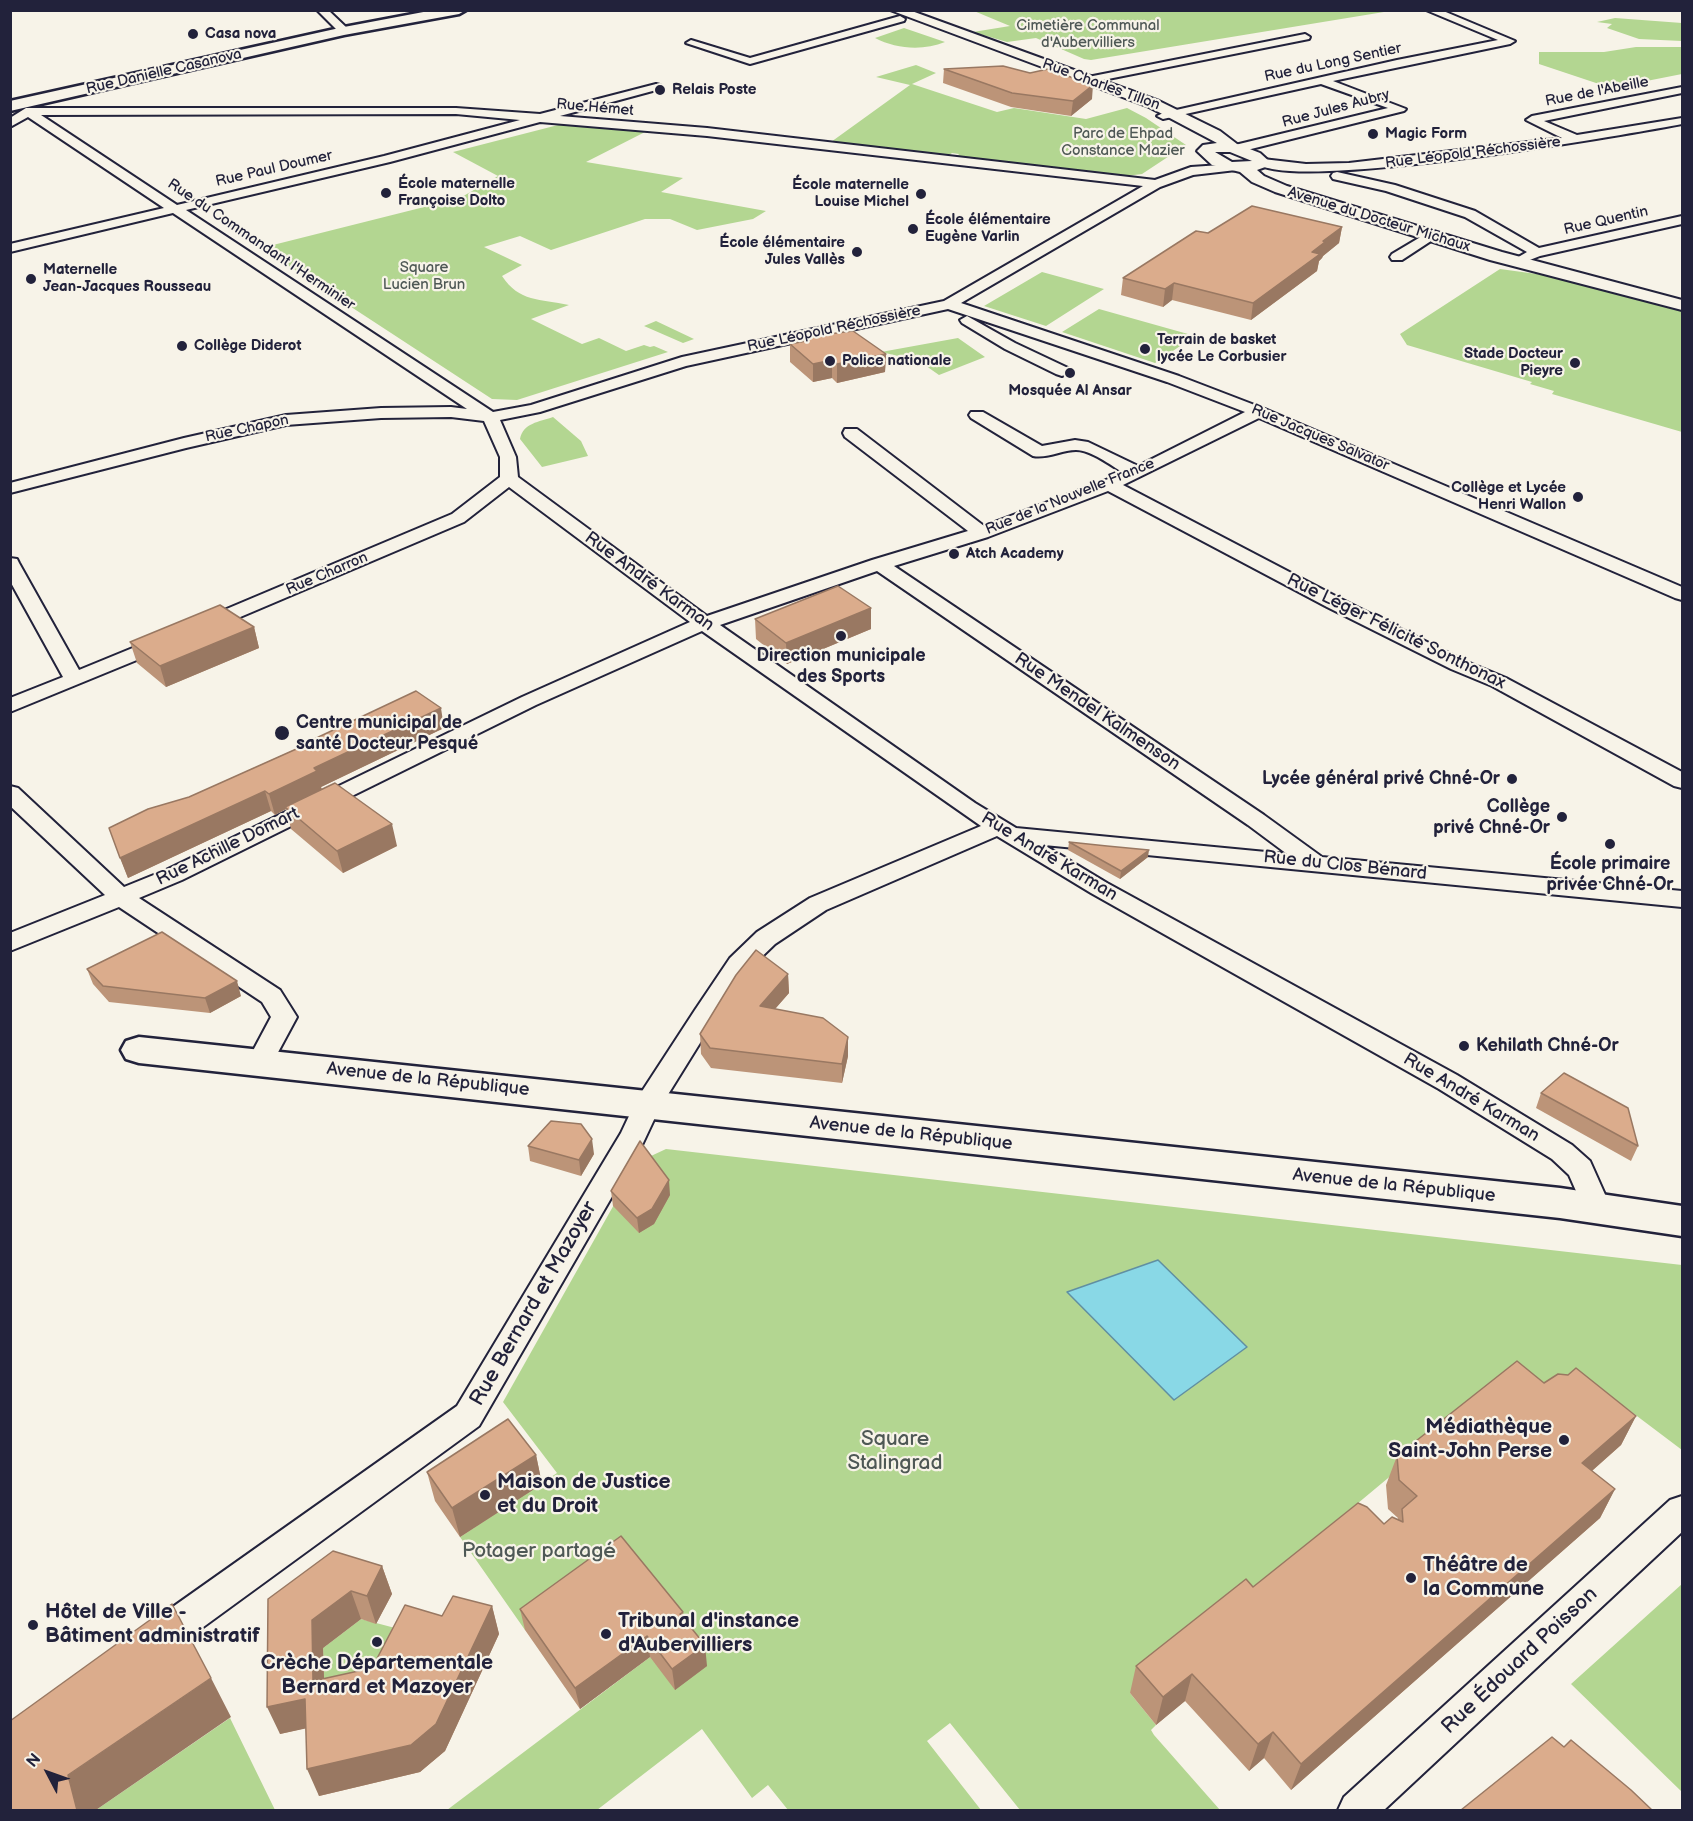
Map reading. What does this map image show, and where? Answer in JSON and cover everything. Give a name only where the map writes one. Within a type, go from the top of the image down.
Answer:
[{"type":"main road","name":"Rue Danielle Casanova","points":[[10,108],[344,31],[459,10]]},
{"type":"main road","name":"Avenue de la République","points":[[139,1050],[1597,1208],[1683,1221]]},
{"type":"street","points":[[322,10],[344,31]]},
{"type":"street","name":"Rue Charles Tillon","points":[[876,10],[898,15],[1088,80],[1215,134],[1255,156],[1263,163]]},
{"type":"street","name":"Rue du Long Sentier","points":[[1170,115],[1396,63],[1510,41],[1431,10]]},
{"type":"street","points":[[691,44],[750,61],[898,15]]},
{"type":"street","name":"Rue Charles Tillon","points":[[898,15],[1170,115],[1199,153],[1238,168]]},
{"type":"street","points":[[1088,80],[1305,37]]},
{"type":"street","name":"Rue Jules Aubry","points":[[1236,147],[1400,110],[1324,81]]},
{"type":"street","name":"Rue Paul Doumer","points":[[10,248],[386,159],[544,119],[656,87]]},
{"type":"street","name":"Rue de l'Abeille","points":[[1578,140],[1532,120],[1683,90]]},
{"type":"street","name":"Rue du Commandant l'Herminier","points":[[10,108],[28,112],[490,417]]},
{"type":"street","name":"Rue Hémet","points":[[28,112],[456,111],[707,132],[1156,184]]},
{"type":"street","points":[[10,124],[28,112]]},
{"type":"street","name":"Rue Léopold Réchossière","points":[[1263,163],[1296,168],[1345,168],[1578,140],[1683,121]]},
{"type":"street","points":[[1199,153],[1236,147]]},
{"type":"street","name":"Rue Léopold Réchossière","points":[[1156,184],[1164,172],[1199,153]]},
{"type":"street","points":[[1238,168],[1263,163]]},
{"type":"street","name":"Rue Léopold Réchossière","points":[[490,417],[534,409],[682,362],[948,304],[1156,184],[1191,171],[1238,168]]},
{"type":"street","name":"Avenue du Docteur Michaux","points":[[1238,168],[1281,189],[1430,236],[1517,262],[1683,304]]},
{"type":"street","points":[[1296,168],[1390,188]]},
{"type":"street","points":[[1345,168],[1351,173],[1390,188],[1470,214],[1537,252]]},
{"type":"street","name":"Rue Quentin","points":[[1517,262],[1537,252],[1550,251],[1683,220]]},
{"type":"street","points":[[1397,256],[1430,236]]},
{"type":"street","name":"Rue Jacques Salvator","points":[[948,304],[1173,379],[1259,412],[1683,594]]},
{"type":"street","points":[[968,310],[963,316],[970,323],[1010,346],[1062,371]]},
{"type":"street","name":"Rue Chapon","points":[[10,488],[184,443],[286,420],[381,413],[451,412],[490,417]]},
{"type":"street","name":"Rue de la Nouvelle France","points":[[703,622],[982,533],[1138,473],[1259,412]]},
{"type":"street","points":[[977,415],[1039,452],[1075,445],[1088,447],[1138,473]]},
{"type":"street","points":[[490,417],[508,457],[509,479]]},
{"type":"street","points":[[851,434],[982,533]]},
{"type":"street","name":"Rue André Karman","points":[[509,479],[703,622],[967,808],[1003,831],[1448,1082],[1562,1152],[1580,1169],[1597,1208]]},
{"type":"street","name":"Rue Charron","points":[[10,706],[458,518],[509,479]]},
{"type":"street","name":"Rue Léger Félicité Sonthonax","points":[[1109,485],[1344,608],[1458,665],[1498,682],[1683,781]]},
{"type":"street","points":[[10,563],[74,678]]},
{"type":"street","name":"Rue Mendel Kalmenson","points":[[879,564],[1314,862]]},
{"type":"street","name":"Rue Achille Domart","points":[[10,943],[123,897],[598,668],[703,622]]},
{"type":"street","points":[[10,793],[92,872],[147,916],[271,996],[284,1017],[260,1062]]},
{"type":"street","name":"Rue du Clos Bénard","points":[[1003,831],[1683,899]]},
{"type":"street","name":"Rue Bernard et Mazoyer","points":[[127,1660],[468,1416],[633,1136],[647,1106],[739,964],[766,938],[818,904],[1003,831]]},
{"type":"street","name":"Rue Édouard Poisson","points":[[1357,1810],[1683,1511]]},
{"type":"green space","name":"Cimetière Communal d'Aubervilliers","points":[[974,11],[1390,11],[1091,60],[1036,38],[1007,42],[973,32],[1010,26]]},
{"type":"green space","points":[[1615,18],[1682,23],[1682,41],[1639,39],[1607,28],[1612,24],[1597,22]]},
{"type":"green space","points":[[904,28],[945,42],[928,47],[910,48],[892,45],[875,38]]},
{"type":"green space","points":[[1636,47],[1682,47],[1682,74],[1611,88],[1539,64],[1539,52],[1604,52]]},
{"type":"green space","name":"Parc de Ehpad Constance Mazier","points":[[916,65],[936,73],[912,84],[997,112],[1014,108],[1086,119],[1127,108],[1186,145],[1142,174],[1126,176],[957,157],[959,154],[952,153],[948,156],[831,142],[910,85],[876,77]]},
{"type":"green space","name":"Square Lucien Brun","points":[[562,124],[647,131],[586,162],[683,178],[661,192],[766,211],[753,219],[697,230],[670,219],[645,219],[551,250],[520,236],[484,247],[522,265],[502,276],[516,291],[531,298],[569,305],[531,319],[582,344],[599,338],[626,351],[644,345],[654,346],[668,352],[517,400],[492,399],[261,248],[460,198],[498,176],[453,152]]},
{"type":"green space","name":"Stade Docteur Pieyre","points":[[1500,269],[1544,275],[1682,311],[1682,432],[1552,394],[1554,391],[1530,384],[1532,382],[1407,345],[1400,334]]},
{"type":"green space","points":[[1042,272],[1104,289],[1046,326],[984,306]]},
{"type":"green space","name":"Terrain de basket lycée Le Corbusier","points":[[1099,309],[1195,336],[1155,363],[1062,332]]},
{"type":"green space","points":[[656,321],[694,339],[683,343],[644,326]]},
{"type":"green space","points":[[958,338],[985,357],[939,375],[919,361],[881,352]]},
{"type":"green space","points":[[553,417],[581,441],[588,456],[542,467],[520,439],[528,426]]},
{"type":"green space","name":"Square Stalingrad","points":[[666,1149],[1682,1265],[1682,1450],[1625,1407],[1603,1427],[1501,1384],[1130,1693],[1156,1725],[1151,1730],[1154,1735],[1220,1810],[1020,1810],[950,1723],[927,1741],[981,1810],[788,1810],[768,1785],[752,1798],[702,1729],[597,1810],[447,1810],[650,1657],[593,1582],[525,1630],[460,1537],[557,1473],[503,1402],[638,1162]]},
{"type":"green space","points":[[1682,1584],[1682,1792],[1571,1684]]},
{"type":"green space","points":[[361,1619],[414,1633],[325,1709],[323,1648]]},
{"type":"green space","points":[[230,1718],[275,1810],[96,1810]]},
{"type":"water","points":[[1158,1260],[1247,1347],[1174,1400],[1067,1292]]},
{"type":"building","points":[[1003,66],[1030,73],[1048,69],[1093,85],[1073,101],[1012,93],[944,69]]},
{"type":"building","points":[[1252,206],[1342,227],[1312,252],[1320,254],[1253,303],[1174,283],[1165,289],[1123,278],[1196,231],[1208,233]]},
{"type":"building","points":[[853,331],[886,354],[837,364],[832,360],[813,364],[790,344],[806,341],[804,337]]},
{"type":"building","points":[[838,586],[871,608],[786,643],[755,619]]},
{"type":"building","points":[[220,605],[254,627],[160,666],[130,642]]},
{"type":"building","points":[[416,691],[441,708],[314,768],[317,771],[269,794],[265,791],[120,858],[109,828],[148,809],[189,797],[312,742],[310,741]]},
{"type":"building","points":[[335,783],[392,824],[337,851],[285,807]]},
{"type":"building","points":[[1069,842],[1107,846],[1149,850],[1121,871]]},
{"type":"building","points":[[162,932],[237,981],[205,998],[103,986],[87,969]]},
{"type":"building","points":[[756,950],[788,974],[760,1006],[823,1018],[848,1037],[842,1064],[710,1048],[700,1034],[736,975]]},
{"type":"building","points":[[1564,1073],[1628,1108],[1638,1146],[1541,1093]]},
{"type":"building","points":[[551,1121],[581,1124],[592,1139],[579,1160],[528,1146]]},
{"type":"building","points":[[640,1141],[669,1180],[652,1209],[637,1218],[611,1191]]},
{"type":"building","name":"Théâtre de la Commune","points":[[1517,1361],[1544,1383],[1558,1374],[1568,1375],[1576,1368],[1636,1416],[1582,1463],[1615,1489],[1301,1764],[1273,1732],[1258,1744],[1192,1674],[1163,1697],[1136,1666],[1246,1579],[1253,1587],[1358,1503],[1367,1507],[1384,1524],[1392,1517],[1403,1522],[1402,1509],[1417,1496],[1399,1480],[1397,1456]]},
{"type":"building","points":[[508,1419],[536,1455],[452,1508],[427,1472]]},
{"type":"building","name":"Tribunal d'instance d'Aubervilliers","points":[[621,1536],[683,1612],[680,1614],[705,1645],[672,1669],[647,1636],[575,1688],[520,1609]]},
{"type":"building","points":[[333,1551],[382,1566],[367,1596],[351,1591],[312,1620],[313,1681],[372,1668],[405,1605],[442,1616],[453,1596],[492,1606],[436,1724],[411,1745],[307,1769],[305,1699],[267,1707],[268,1599]]},
{"type":"building","points":[[172,1604],[211,1678],[68,1775],[77,1810],[10,1810],[10,1721]]},
{"type":"building","points":[[1552,1737],[1564,1747],[1571,1740],[1652,1810],[1461,1810]]},
{"type":"place","name":"Casa nova","points":[[193,34]]},
{"type":"place","name":"Relais Poste","points":[[660,90]]},
{"type":"place","name":"Magic Form","points":[[1373,134]]},
{"type":"place","name":"École maternelle Françoise Dolto","points":[[386,193]]},
{"type":"place","name":"École maternelle Louise Michel","points":[[921,194]]},
{"type":"place","name":"École élémentaire Eugène Varlin","points":[[913,229]]},
{"type":"place","name":"École élémentaire Jules Vallès","points":[[857,252]]},
{"type":"place","name":"Maternelle Jean-Jacques Rousseau","points":[[31,279]]},
{"type":"place","name":"Collège Diderot","points":[[182,346]]},
{"type":"place","name":"Terrain de basket lycée Le Corbusier","points":[[1145,349]]},
{"type":"place","name":"Police nationale","points":[[830,361]]},
{"type":"place","name":"Stade Docteur Pieyre","points":[[1575,363]]},
{"type":"place","name":"Mosquée Al Ansar","points":[[1070,373]]},
{"type":"place","name":"Collège et Lycée Henri Wallon","points":[[1578,497]]},
{"type":"place","name":"Atch Academy","points":[[954,554]]},
{"type":"place","name":"Direction municipale des Sports","points":[[841,636]]},
{"type":"place","name":"Centre municipal de santé Docteur Pesqué","points":[[282,733]]},
{"type":"place","name":"Lycée général privé Chné-Or","points":[[1512,779]]},
{"type":"place","name":"Collège privé Chné-Or","points":[[1562,817]]},
{"type":"place","name":"École primaire privée Chné-Or","points":[[1610,844]]},
{"type":"place","name":"Kehilath Chné-Or","points":[[1464,1046]]},
{"type":"place","name":"Médiathèque Saint-John Perse","points":[[1564,1440]]},
{"type":"place","name":"Maison de Justice et du Droit","points":[[485,1495]]},
{"type":"place","name":"Théâtre de la Commune","points":[[1411,1578]]},
{"type":"place","name":"Hôtel de Ville - Bâtiment administratif","points":[[33,1625]]},
{"type":"place","name":"Tribunal d'instance d'Aubervilliers","points":[[606,1634]]},
{"type":"place","name":"Crèche Départementale Bernard et Mazoyer","points":[[377,1642]]},
{"type":"park label","name":"Potager partagé","points":[[539,1552]]}]
